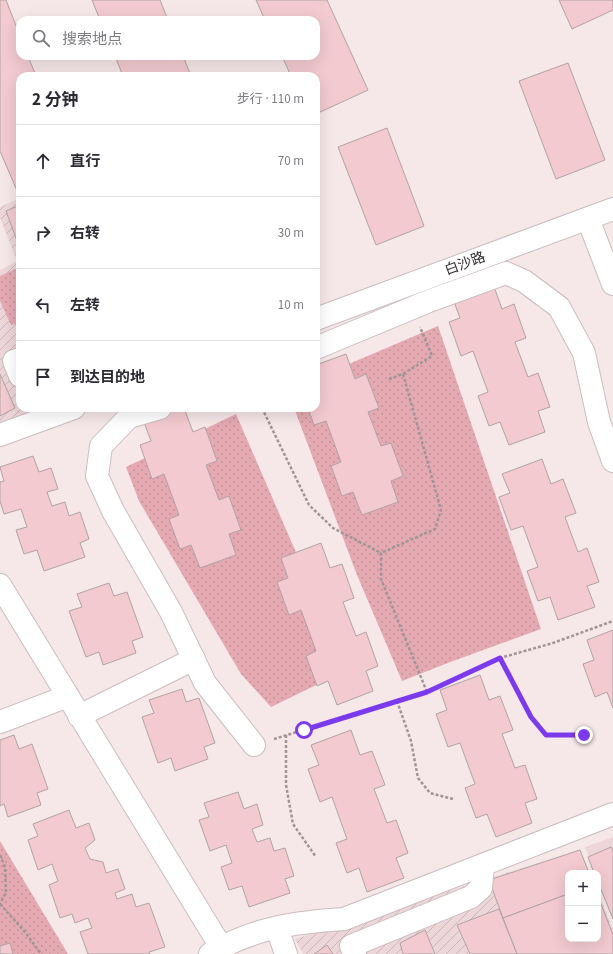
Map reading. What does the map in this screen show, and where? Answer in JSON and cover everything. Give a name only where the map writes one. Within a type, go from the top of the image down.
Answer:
[{"type":"street","name":"白沙路","points":[[320,318],[613,209]]},
{"type":"street","points":[[588,219],[613,284]]},
{"type":"street","points":[[320,346],[413,308],[506,273],[524,281],[559,307],[584,353],[599,422],[613,461]]},
{"type":"street","points":[[0,435],[34,415],[51,412]]},
{"type":"street","points":[[148,412],[129,418],[100,446],[97,476],[113,511],[171,612],[205,684],[254,746]]},
{"type":"street","points":[[0,585],[79,716],[225,949],[258,932],[310,921],[344,919],[613,814]]},
{"type":"street","points":[[79,716],[194,659]]},
{"type":"street","points":[[0,722],[68,696]]},
{"type":"street","points":[[355,954],[350,946],[471,898],[481,888],[483,865]]},
{"type":"street","points":[[277,928],[286,954]]},
{"type":"path","points":[[388,379],[403,374],[432,356],[413,308]]},
{"type":"path","points":[[380,553],[435,529],[441,510],[403,374]]},
{"type":"path","points":[[264,412],[309,505],[333,528],[380,553]]},
{"type":"path","points":[[380,553],[381,580],[427,692]]},
{"type":"path","points":[[254,746],[427,692],[500,658],[553,643],[613,621]]},
{"type":"path","points":[[500,658],[531,717],[546,735],[584,735]]},
{"type":"path","points":[[397,701],[411,740],[418,778],[430,793],[453,799]]},
{"type":"path","points":[[286,735],[286,785],[293,824],[316,857]]},
{"type":"path","points":[[0,855],[5,867],[6,892],[0,904],[25,932],[41,954]]},
{"type":"shaded area","points":[[16,200],[16,258],[0,218],[0,207]]},
{"type":"shaded area","points":[[16,262],[16,412],[32,412],[0,424],[0,270]]},
{"type":"shaded area","points":[[16,269],[16,324],[11,325],[0,301],[0,276]]},
{"type":"shaded area","points":[[438,326],[541,629],[402,681],[357,575],[296,412],[320,412],[320,376]]},
{"type":"shaded area","points":[[236,414],[347,670],[271,707],[241,674],[139,501],[126,467]]},
{"type":"shaded area","points":[[613,837],[613,921],[601,890],[601,870],[594,870],[585,847]]},
{"type":"shaded area","points":[[0,841],[68,954],[0,954]]},
{"type":"shaded area","points":[[580,850],[589,870],[565,870],[565,942],[601,942],[601,900],[613,929],[613,954],[303,954],[295,939]]},
{"type":"building","points":[[0,0],[6,0],[16,26],[16,60],[30,60],[34,72],[16,72],[16,188],[0,151]]},
{"type":"building","points":[[92,0],[160,0],[166,16],[98,16]]},
{"type":"building","points":[[256,0],[327,0],[368,90],[320,112],[320,72],[289,72],[284,60],[320,60],[320,16],[263,16]]},
{"type":"building","points":[[559,0],[613,0],[613,10],[572,29]]},
{"type":"building","points":[[117,60],[185,60],[189,72],[121,72]]},
{"type":"building","points":[[568,63],[605,160],[556,179],[519,81]]},
{"type":"building","points":[[387,128],[424,226],[376,245],[338,147]]},
{"type":"building","points":[[16,207],[16,238],[6,211]]},
{"type":"building","points":[[493,284],[502,309],[514,304],[526,338],[515,342],[528,377],[538,373],[550,407],[538,411],[545,432],[509,445],[500,422],[489,426],[478,396],[488,392],[473,351],[461,356],[449,322],[460,318],[453,299]]},
{"type":"building","points":[[346,354],[355,379],[366,374],[379,408],[368,412],[381,446],[391,443],[403,476],[391,481],[398,502],[362,515],[353,492],[342,496],[331,466],[341,462],[326,421],[314,425],[309,412],[320,412],[320,364]]},
{"type":"building","points":[[0,374],[15,408],[0,416]]},
{"type":"building","points":[[170,412],[186,412],[193,432],[205,427],[217,461],[206,465],[219,500],[229,496],[241,530],[229,534],[236,555],[200,568],[191,545],[180,549],[169,519],[179,515],[164,474],[152,479],[140,445],[151,441],[144,422]]},
{"type":"building","points":[[33,456],[39,472],[51,468],[58,489],[47,492],[52,506],[65,502],[69,516],[80,512],[89,539],[80,543],[85,557],[44,571],[37,550],[24,554],[16,530],[27,527],[21,509],[4,514],[0,501],[0,482],[4,481],[0,467]]},
{"type":"building","points":[[542,459],[551,484],[563,479],[576,513],[565,517],[578,552],[587,548],[599,582],[587,586],[595,607],[558,620],[550,597],[538,601],[527,571],[538,567],[523,526],[511,530],[499,497],[510,493],[502,474]]},
{"type":"building","points":[[321,543],[330,568],[342,564],[354,598],[343,602],[356,636],[366,632],[378,666],[366,671],[373,691],[337,705],[328,681],[317,686],[306,656],[316,651],[301,610],[289,615],[277,582],[288,578],[281,558]]},
{"type":"building","points":[[109,583],[114,596],[127,592],[143,637],[132,641],[136,653],[103,665],[99,652],[86,657],[69,611],[82,607],[77,594]]},
{"type":"building","points":[[613,630],[613,708],[607,692],[595,697],[583,664],[594,660],[587,640]]},
{"type":"building","points":[[480,675],[489,700],[500,696],[513,730],[502,734],[515,768],[525,765],[537,799],[525,803],[532,823],[496,837],[487,814],[476,818],[465,788],[475,784],[460,743],[448,747],[436,714],[447,710],[440,690]]},
{"type":"building","points":[[182,689],[186,702],[199,698],[215,743],[204,747],[208,759],[175,771],[171,758],[158,763],[142,717],[154,713],[149,700]]},
{"type":"building","points":[[351,730],[360,755],[372,751],[385,785],[374,789],[387,823],[396,820],[408,853],[396,858],[404,878],[367,892],[359,868],[347,873],[336,843],[347,839],[332,797],[320,802],[308,769],[319,765],[311,745]]},
{"type":"building","points":[[14,735],[19,749],[32,744],[48,789],[37,793],[41,805],[8,817],[4,804],[0,806],[0,740]]},
{"type":"building","points":[[238,792],[244,809],[257,804],[263,825],[252,829],[257,842],[270,838],[274,851],[285,848],[294,876],[285,879],[290,893],[249,907],[242,886],[229,890],[221,867],[232,863],[226,845],[210,851],[199,820],[209,817],[204,803]]},
{"type":"building","points":[[69,810],[76,828],[89,823],[95,840],[85,848],[90,859],[103,862],[106,873],[118,869],[125,889],[115,893],[117,899],[132,894],[136,907],[149,903],[165,947],[149,952],[150,954],[88,954],[80,932],[92,928],[88,918],[75,923],[72,914],[60,918],[49,885],[58,881],[52,864],[38,870],[28,840],[38,836],[33,824]]},
{"type":"building","points":[[611,847],[613,851],[613,919],[601,889],[601,870],[593,870],[588,857]]},
{"type":"building","points":[[580,850],[588,870],[565,870],[565,895],[503,918],[489,880]]},
{"type":"building","points":[[565,895],[565,942],[601,942],[601,904],[613,935],[613,954],[517,954],[503,918]]},
{"type":"building","points":[[499,909],[517,954],[470,954],[457,925]]},
{"type":"building","points":[[425,930],[435,954],[403,954],[400,943]]},
{"type":"building","points":[[10,943],[13,954],[0,954],[0,946]]},
{"type":"building","points":[[327,945],[333,954],[314,954]]},
{"type":"route","points":[[304,730],[427,692],[500,658],[531,717],[546,735],[584,735]]}]
